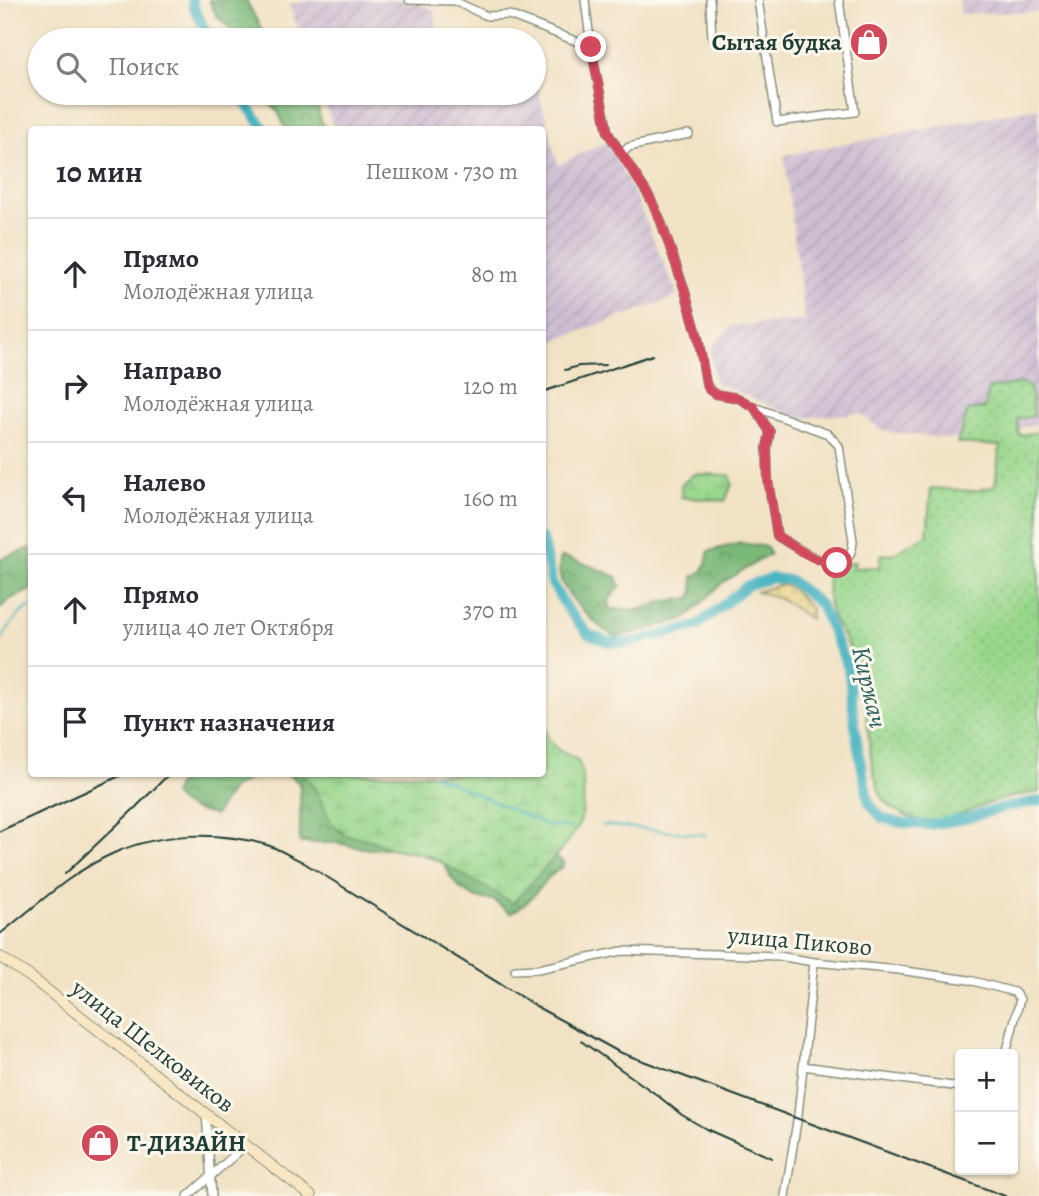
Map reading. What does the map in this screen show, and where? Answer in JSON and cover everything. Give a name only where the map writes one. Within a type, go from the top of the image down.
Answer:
[{"type":"street","points":[[409,0],[454,1],[487,16],[509,15],[542,28]]},
{"type":"street","points":[[585,0],[608,133],[649,196],[660,219],[684,288],[709,390],[738,398],[754,407],[828,434],[836,440],[853,551],[847,559],[826,563],[777,536],[768,480],[767,447],[770,432],[754,407]]},
{"type":"street","points":[[710,0],[712,38]]},
{"type":"street","points":[[758,0],[777,122],[855,112],[839,0]]},
{"type":"street","points":[[546,29],[591,47]]},
{"type":"street","points":[[622,153],[629,147],[690,134]]},
{"type":"street","name":"улица Пиково","points":[[515,970],[538,969],[622,951],[778,956],[969,980],[1014,992],[1020,999],[1007,1049]]},
{"type":"street","name":"улица Шелковиков","points":[[0,957],[29,976],[311,1196]]},
{"type":"street","points":[[785,1196],[814,962]]},
{"type":"street","points":[[803,1066],[955,1086]]},
{"type":"street","points":[[206,1113],[212,1196]]},
{"type":"street","points":[[188,1196],[246,1144]]},
{"type":"shaded area","points":[[314,0],[401,0],[433,9],[438,28],[298,28],[289,4]]},
{"type":"shaded area","points":[[960,0],[1039,0],[1039,12],[960,14]]},
{"type":"shaded area","points":[[325,105],[542,105],[558,165],[607,141],[632,189],[678,296],[546,344],[546,126],[333,126]]},
{"type":"shaded area","points":[[1039,108],[1039,425],[951,439],[882,431],[860,413],[798,418],[715,382],[710,349],[731,326],[805,321],[784,155]]},
{"type":"green space","points":[[209,0],[246,0],[261,28],[230,28],[216,15]]},
{"type":"green space","points":[[270,105],[318,105],[324,126],[285,126],[277,110]]},
{"type":"green space","points":[[1023,383],[1030,388],[1034,416],[1017,419],[1019,435],[1039,432],[1039,792],[1000,800],[946,818],[930,821],[915,819],[890,806],[879,791],[872,765],[862,686],[852,654],[831,613],[826,566],[855,562],[853,568],[880,567],[881,555],[895,553],[927,535],[931,488],[974,491],[995,486],[1000,446],[957,443],[968,411],[985,408],[989,388]]},
{"type":"green space","points":[[694,474],[730,475],[732,484],[725,501],[681,497],[681,485]]},
{"type":"green space","points":[[741,543],[767,547],[770,554],[722,583],[685,619],[617,637],[601,627],[577,604],[559,574],[561,557],[617,577],[620,586],[609,600],[610,609],[640,610],[661,602],[690,598],[693,593],[693,577],[703,570],[709,551]]},
{"type":"green space","points":[[28,549],[28,591],[10,599],[0,608],[0,559]]},
{"type":"green space","points":[[546,731],[557,749],[576,759],[583,780],[579,824],[568,842],[513,903],[430,856],[345,835],[331,822],[315,788],[306,777],[546,777]]},
{"type":"green space","points":[[184,777],[252,777],[232,789],[215,815],[187,807],[177,800],[173,795]]},
{"type":"green space","points":[[291,777],[397,777],[553,855],[563,862],[563,866],[546,880],[524,905],[510,913],[493,900],[476,898],[461,889],[444,863],[403,847],[369,849],[336,843],[300,843],[300,794],[299,784]]},
{"type":"sand","points":[[783,584],[792,589],[811,609],[810,619],[777,598],[755,592]]},
{"type":"waterway","name":"Киржач","points":[[192,0],[205,28]]},
{"type":"waterway","name":"Киржач","points":[[247,105],[262,126]]},
{"type":"waterway","name":"Киржач","points":[[546,556],[552,584],[568,610],[588,634],[608,642],[628,643],[697,626],[748,585],[771,578],[790,580],[820,604],[848,668],[858,748],[869,803],[882,818],[928,825],[1039,801]]},
{"type":"waterway","points":[[0,643],[9,627],[28,608]]},
{"type":"waterway","points":[[439,777],[546,825],[571,828]]},
{"type":"waterway","points":[[602,825],[706,835]]},
{"type":"railway","points":[[546,391],[653,355]]},
{"type":"railway","points":[[565,370],[579,366],[606,365]]},
{"type":"railway","points":[[0,831],[117,777]]},
{"type":"railway","points":[[65,874],[166,777]]},
{"type":"railway","points":[[0,934],[84,869],[132,846],[190,836],[249,840],[267,845],[301,861],[539,1008],[619,1052],[1005,1196]]},
{"type":"railway","points":[[581,1041],[682,1115],[706,1129],[772,1158]]},
{"type":"place","name":"Сытая будка","points":[[869,42]]},
{"type":"place","name":"Т-ДИЗАЙН","points":[[100,1143]]},
{"type":"route","points":[[591,47],[608,133],[649,196],[660,219],[684,288],[709,390],[722,396],[738,398],[754,407],[770,432],[767,447],[768,480],[777,536],[826,563],[837,563]]}]
